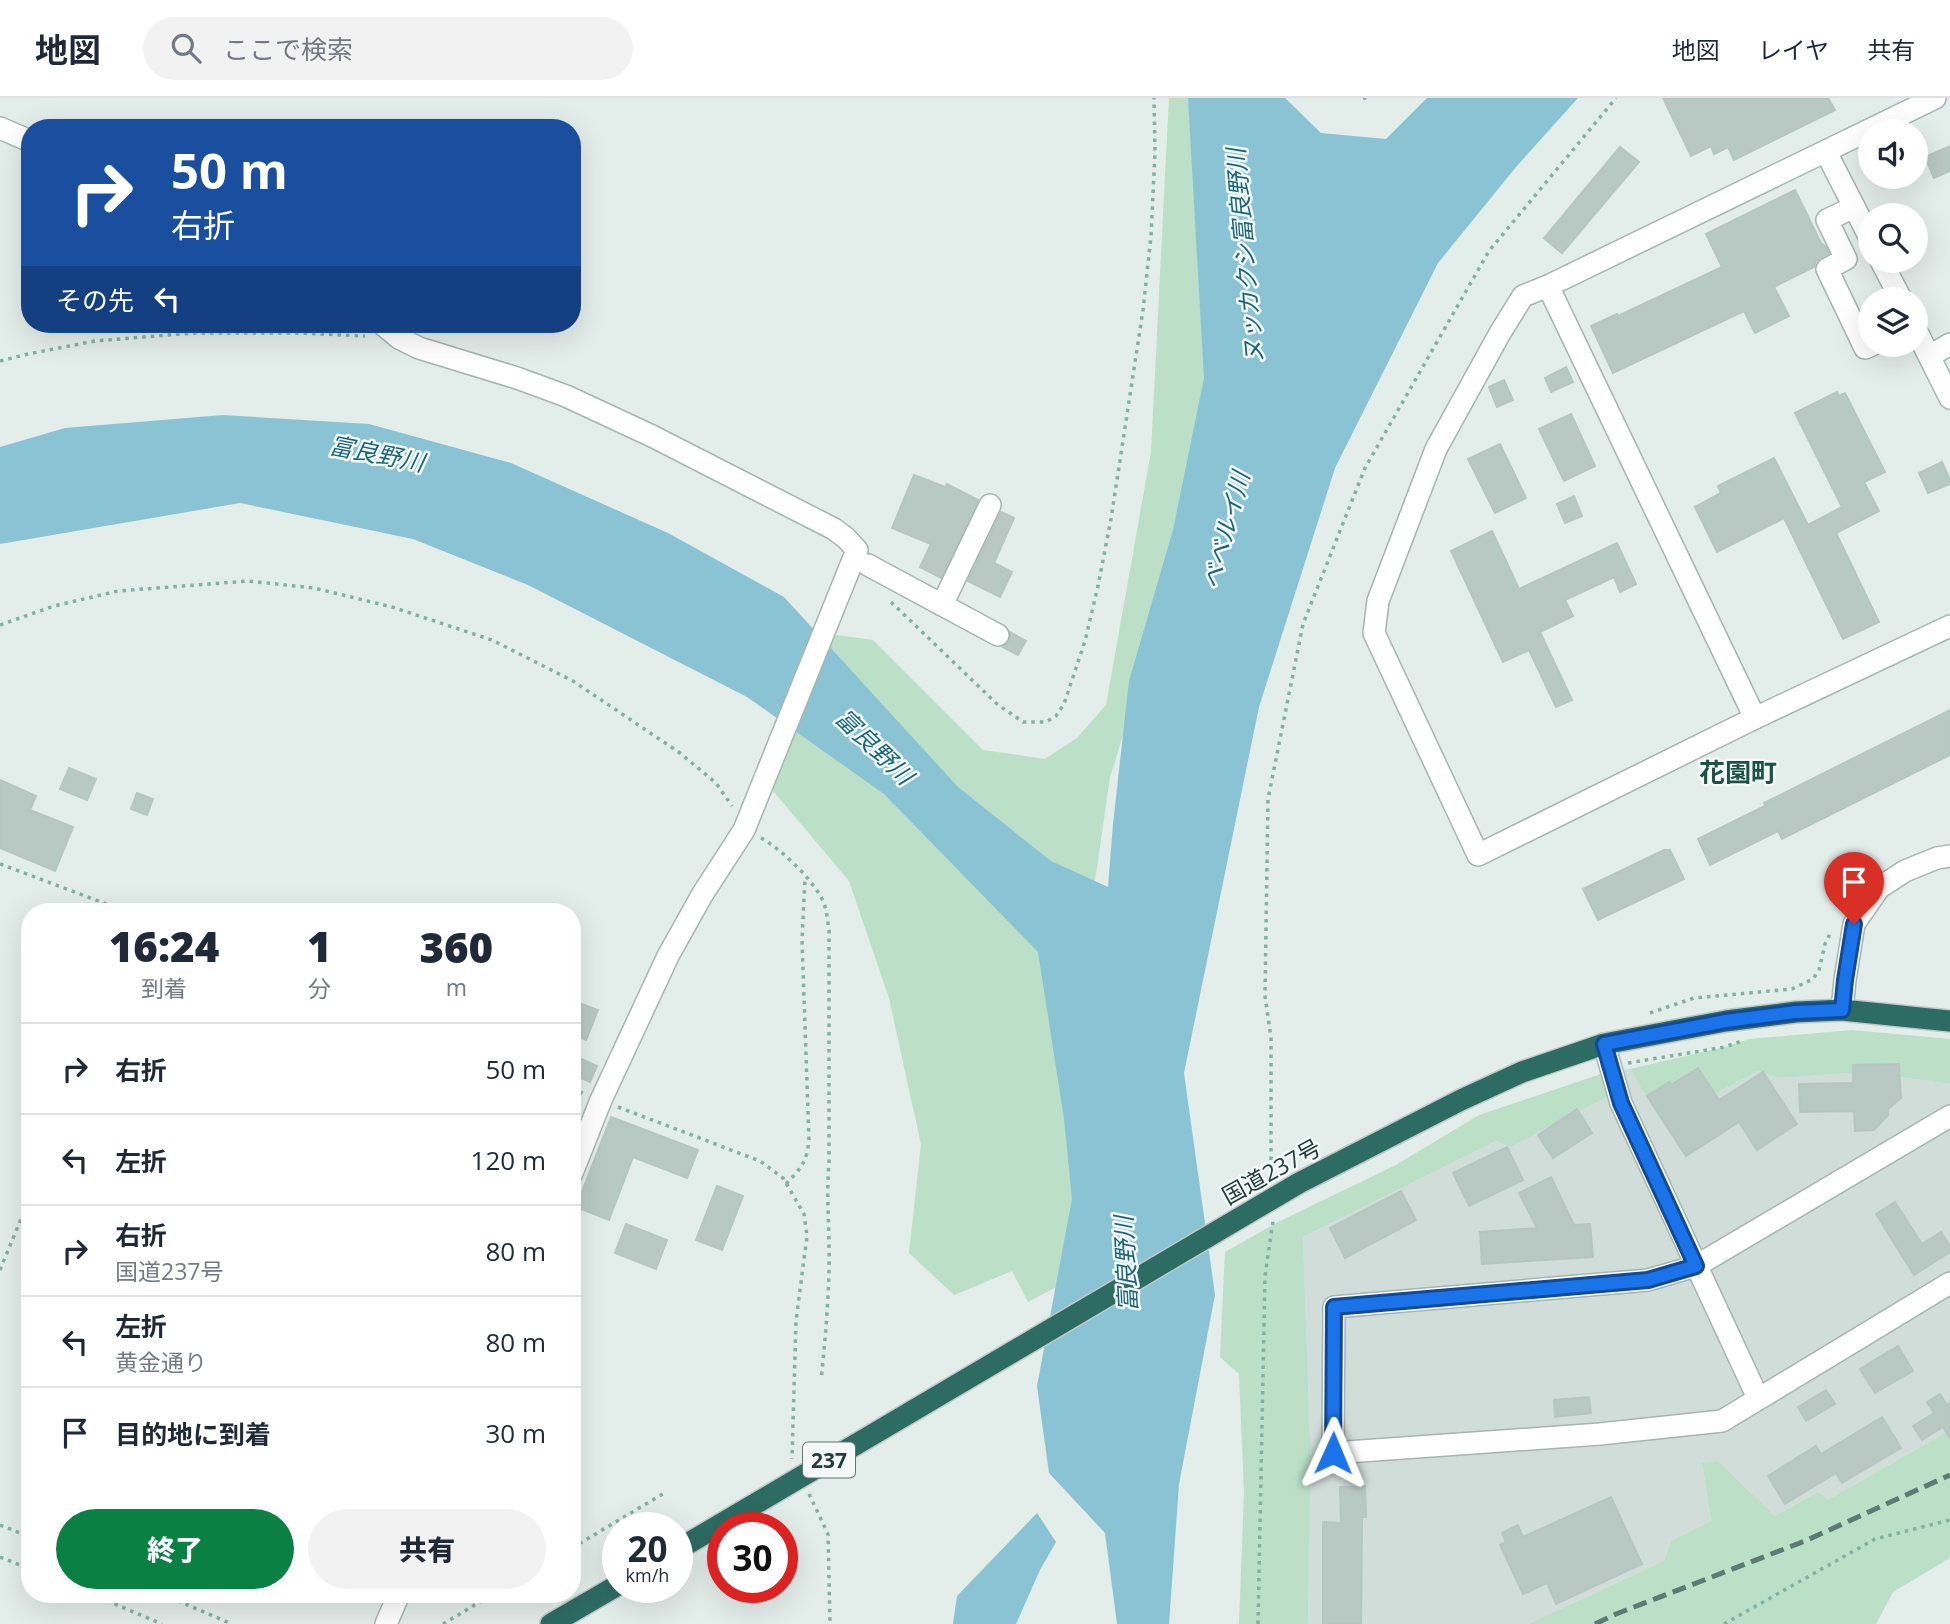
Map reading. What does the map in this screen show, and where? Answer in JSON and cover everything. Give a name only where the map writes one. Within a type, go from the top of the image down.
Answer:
[{"type":"highway","name":"国道237号","points":[[693,1540],[1299,1183],[1461,1100],[1522,1072],[1604,1044],[1796,1012],[1842,1010],[1950,1021]]},
{"type":"highway","points":[[551,1624],[602,1594]]},
{"type":"street","points":[[1935,98],[1524,296],[1500,333],[1436,449],[1378,601],[1374,633],[1478,855],[1755,718],[1950,626]]},
{"type":"street","points":[[0,128],[21,137]]},
{"type":"street","points":[[1826,152],[1858,215]]},
{"type":"street","points":[[1854,207],[1827,220],[1846,260],[1827,269],[1858,332]]},
{"type":"street","points":[[1548,286],[1755,718]]},
{"type":"street","points":[[394,333],[419,348],[566,396],[664,442],[834,529],[857,550],[859,567],[746,823],[668,956],[601,1100],[581,1150]]},
{"type":"street","points":[[1930,356],[1950,344]]},
{"type":"street","points":[[1928,352],[1950,398]]},
{"type":"street","points":[[942,606],[990,505]]},
{"type":"street","points":[[859,567],[998,635]]},
{"type":"street","points":[[1842,1010],[1854,924],[1879,888],[1905,871],[1937,858],[1950,856]]},
{"type":"street","points":[[1604,1044],[1621,1103],[1758,1398]]},
{"type":"street","points":[[1950,1116],[1696,1266],[1648,1280],[1334,1307],[1333,1453],[1600,1434],[1723,1421],[1950,1283]]},
{"type":"street","points":[[386,1624],[395,1603]]},
{"type":"path","points":[[887,595],[894,606],[1011,715],[1023,722],[1046,722],[1056,716],[1064,705],[1098,586],[1143,310],[1151,236],[1154,98]]},
{"type":"path","points":[[0,361],[95,341],[193,333],[300,333]]},
{"type":"path","points":[[0,625],[54,606],[118,592],[248,581],[314,588],[392,607],[492,640],[573,681],[680,752],[716,783],[746,823],[780,850],[822,898],[829,930],[829,1269],[821,1380]]},
{"type":"path","points":[[0,864],[104,903]]},
{"type":"path","points":[[786,1184],[802,1167],[809,1140],[802,940],[805,877]]},
{"type":"path","points":[[1609,1066],[1725,1047],[1749,1039]]},
{"type":"path","points":[[581,1092],[760,1161],[783,1178],[804,1214],[807,1236],[796,1321],[791,1454],[799,1477],[828,1534],[830,1624]]},
{"type":"path","points":[[1258,1624],[1265,1276],[1273,1220],[1282,1214]]},
{"type":"path","points":[[0,1270],[21,1219]]},
{"type":"path","points":[[581,1543],[666,1492]]},
{"type":"path","points":[[1724,1624],[1875,1539],[1950,1520]]},
{"type":"path","points":[[0,1525],[21,1533]]},
{"type":"path","points":[[0,1557],[21,1565]]},
{"type":"path","points":[[112,1603],[162,1624]]},
{"type":"path","points":[[183,1603],[232,1624]]},
{"type":"path","points":[[443,1624],[479,1603]]},
{"type":"shaded area","points":[[1630,1069],[1648,1100],[1697,1078],[1713,1095],[1758,1071],[1778,1078],[1864,1072],[1950,1084],[1950,1430],[1828,1500],[1818,1492],[1775,1516],[1718,1461],[1702,1463],[1711,1521],[1671,1541],[1664,1561],[1528,1624],[1308,1624],[1311,1468],[1303,1237],[1496,1141],[1510,1147],[1604,1073]]},
{"type":"green space","points":[[1169,98],[1204,98],[1231,318],[1193,511],[1110,777],[1094,888],[1073,1250],[1056,1287],[1028,1302],[1012,1271],[954,1295],[909,1253],[921,1144],[889,998],[849,881],[763,779],[807,631],[873,640],[983,750],[1045,759],[1077,738],[1106,705],[1151,452]]},
{"type":"green space","points":[[1852,1030],[1950,1039],[1950,1084],[1864,1072],[1778,1078],[1758,1071],[1713,1095],[1697,1078],[1648,1100],[1630,1069],[1749,1039]]},
{"type":"green space","points":[[1604,1073],[1616,1092],[1510,1147],[1496,1141],[1303,1237],[1311,1468],[1308,1624],[1239,1624],[1244,1493],[1239,1374],[1220,1357],[1225,1252],[1280,1221],[1396,1165],[1479,1115]]},
{"type":"green space","points":[[1950,1430],[1950,1558],[1893,1592],[1876,1624],[1528,1624],[1664,1561],[1671,1541],[1711,1521],[1702,1463],[1718,1461],[1775,1516],[1818,1492],[1828,1500]]},
{"type":"water","points":[[1188,98],[1285,98],[1321,133],[1386,139],[1427,98],[1578,98],[1516,167],[1438,263],[1335,468],[1259,707],[1184,1073],[1215,1295],[1179,1484],[1169,1624],[1117,1624],[1105,1533],[1049,1473],[1037,1386],[1072,1199],[1064,1119],[1038,952],[884,794],[747,697],[528,585],[413,539],[240,503],[0,544],[0,447],[65,428],[223,415],[369,424],[511,463],[668,533],[784,597],[958,787],[1051,861],[1108,887],[1129,681],[1173,530],[1204,378]]},
{"type":"water","points":[[1037,1513],[1056,1542],[1040,1570],[1016,1624],[953,1624],[957,1596]]},
{"type":"building","points":[[1663,98],[1828,98],[1835,110],[1734,160],[1728,147],[1714,154],[1711,146],[1691,156]]},
{"type":"building","points":[[1950,146],[1950,171],[1934,178],[1928,164],[1928,156]]},
{"type":"building","points":[[1620,147],[1639,162],[1562,253],[1544,238]]},
{"type":"building","points":[[1795,190],[1821,243],[1829,253],[1816,261],[1814,267],[1774,287],[1789,316],[1755,333],[1744,311],[1613,373],[1591,326],[1722,267],[1706,234]]},
{"type":"building","points":[[1566,367],[1573,382],[1551,392],[1545,378]]},
{"type":"building","points":[[1504,380],[1513,400],[1497,407],[1489,387]]},
{"type":"building","points":[[1837,392],[1839,396],[1845,393],[1885,472],[1864,482],[1879,511],[1836,533],[1879,622],[1843,639],[1784,518],[1717,552],[1695,507],[1721,493],[1718,486],[1774,458],[1808,525],[1842,507],[1795,413]]},
{"type":"building","points":[[1571,414],[1595,466],[1564,481],[1539,429]]},
{"type":"building","points":[[1500,444],[1526,498],[1495,513],[1468,459]]},
{"type":"building","points":[[1942,462],[1950,484],[1928,493],[1919,473]]},
{"type":"building","points":[[914,475],[945,487],[947,484],[978,500],[941,578],[920,567],[931,544],[892,528]]},
{"type":"building","points":[[1574,496],[1582,516],[1565,523],[1557,504]]},
{"type":"building","points":[[1001,512],[1014,518],[994,563],[1012,572],[1000,597],[968,581]]},
{"type":"building","points":[[1492,531],[1519,589],[1617,543],[1636,584],[1620,592],[1614,577],[1565,600],[1573,616],[1540,632],[1572,700],[1556,707],[1529,650],[1503,662],[1451,551]]},
{"type":"building","points":[[1010,632],[1026,641],[1018,655],[1003,647],[1010,641]]},
{"type":"building","points":[[1950,710],[1950,755],[1782,839],[1778,831],[1710,865],[1698,839]]},
{"type":"building","points":[[69,768],[96,779],[87,800],[60,789]]},
{"type":"building","points":[[0,780],[36,796],[30,810],[73,827],[55,871],[0,848]]},
{"type":"building","points":[[137,793],[153,799],[147,815],[131,809]]},
{"type":"building","points":[[1664,850],[1670,850],[1684,879],[1598,920],[1583,889]]},
{"type":"building","points":[[581,1004],[598,1010],[586,1040],[581,1038]]},
{"type":"building","points":[[581,1059],[597,1066],[590,1082],[581,1078]]},
{"type":"building","points":[[1899,1064],[1901,1098],[1888,1109],[1888,1115],[1874,1130],[1855,1131],[1854,1111],[1800,1112],[1799,1084],[1853,1083],[1853,1065]]},
{"type":"building","points":[[1698,1068],[1719,1100],[1763,1072],[1797,1124],[1757,1150],[1739,1122],[1686,1156],[1647,1096]]},
{"type":"building","points":[[1577,1109],[1592,1133],[1553,1158],[1538,1135]]},
{"type":"building","points":[[611,1117],[698,1150],[687,1178],[633,1157],[609,1220],[581,1209],[581,1194]]},
{"type":"building","points":[[1507,1147],[1523,1180],[1469,1206],[1453,1173]]},
{"type":"building","points":[[1551,1177],[1574,1225],[1590,1224],[1593,1257],[1482,1264],[1480,1232],[1537,1228],[1519,1193]]},
{"type":"building","points":[[717,1186],[743,1196],[722,1250],[696,1240]]},
{"type":"building","points":[[1401,1191],[1416,1220],[1345,1258],[1330,1228]]},
{"type":"building","points":[[1895,1202],[1922,1244],[1941,1232],[1950,1246],[1950,1252],[1914,1275],[1876,1214]]},
{"type":"building","points":[[626,1224],[667,1240],[656,1269],[615,1253]]},
{"type":"building","points":[[1898,1346],[1913,1371],[1875,1393],[1860,1369]]},
{"type":"building","points":[[1826,1390],[1835,1404],[1806,1421],[1798,1407]]},
{"type":"building","points":[[1940,1394],[1947,1405],[1950,1403],[1950,1438],[1943,1427],[1922,1440],[1913,1426],[1934,1413],[1927,1402]]},
{"type":"building","points":[[1589,1397],[1591,1413],[1555,1417],[1554,1400]]},
{"type":"building","points":[[1882,1417],[1901,1448],[1842,1483],[1836,1473],[1785,1504],[1768,1476],[1816,1446],[1821,1454]]},
{"type":"building","points":[[1365,1486],[1366,1517],[1362,1517],[1361,1624],[1323,1624],[1323,1522],[1341,1523],[1340,1487]]},
{"type":"building","points":[[1611,1497],[1642,1564],[1556,1604],[1547,1583],[1523,1594],[1500,1545],[1506,1542],[1502,1533],[1518,1525],[1523,1537]]},
{"type":"railway","points":[[1595,1624],[1805,1541],[1950,1475]]},
{"type":"district","name":"花園町","points":[[1738,772]]},
{"type":"route","points":[[1333,1453],[1334,1307],[1648,1280],[1696,1266],[1621,1103],[1604,1044],[1726,1021],[1796,1012],[1842,1010],[1854,924]]},
{"type":"water label","name":"ヌッカクシ富良野川","points":[[1244,256]]},
{"type":"water label","name":"富良野川","points":[[377,453]]},
{"type":"water label","name":"ベベルイ川","points":[[1225,530]]},
{"type":"water label","name":"富良野川","points":[[875,746]]},
{"type":"water label","name":"富良野川","points":[[1125,1264]]}]
